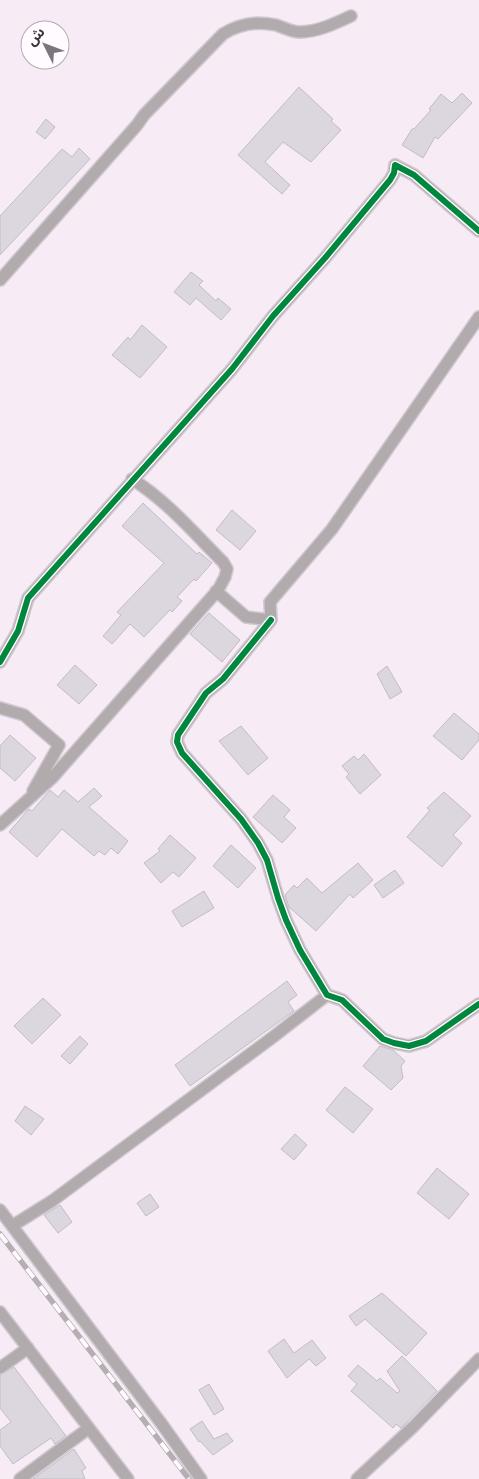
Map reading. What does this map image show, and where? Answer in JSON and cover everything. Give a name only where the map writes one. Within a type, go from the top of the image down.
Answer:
[{"type":"street","points":[[0,280],[132,132],[144,116],[223,34],[234,28],[264,23],[297,32],[324,28],[351,16]]},
{"type":"street","points":[[0,662],[18,631],[28,598],[232,369],[273,316],[390,180],[394,173],[395,165],[414,175],[479,231]]},
{"type":"street","points":[[327,995],[300,950],[286,920],[268,860],[258,842],[241,819],[182,753],[177,742],[178,735],[206,693],[223,679],[271,620],[270,602],[332,529],[479,317]]},
{"type":"street","points":[[0,825],[52,778],[216,591],[225,577],[227,569],[223,562],[183,520],[150,491],[132,479]]},
{"type":"street","points":[[216,591],[246,617],[271,620]]},
{"type":"street","points":[[0,708],[24,715],[59,745],[27,802]]},
{"type":"street","points":[[12,1226],[52,1201],[327,995],[336,996],[342,1000],[383,1039],[409,1046],[426,1041],[479,1004]]},
{"type":"street","points":[[0,1210],[201,1479]]},
{"type":"street","points":[[0,1312],[128,1479]]},
{"type":"street","points":[[0,1368],[28,1348]]},
{"type":"street","points":[[357,1479],[414,1426],[479,1359]]},
{"type":"street","points":[[20,1479],[89,1428]]},
{"type":"building","points":[[299,87],[333,119],[331,121],[341,130],[311,162],[283,142],[265,162],[290,185],[282,194],[238,155]]},
{"type":"building","points":[[462,93],[472,103],[438,139],[435,137],[423,158],[402,145],[412,129],[431,110],[429,109],[441,94],[452,103]]},
{"type":"building","points":[[46,119],[55,127],[45,139],[36,132]]},
{"type":"building","points":[[79,148],[90,159],[0,255],[0,216],[62,149],[72,157]]},
{"type":"building","points":[[191,272],[203,281],[199,285],[216,301],[218,298],[231,309],[221,320],[196,298],[190,305],[174,292]]},
{"type":"building","points":[[142,325],[167,347],[140,378],[112,355],[128,337],[130,340]]},
{"type":"building","points":[[143,503],[197,554],[199,552],[212,563],[196,581],[194,579],[177,597],[182,601],[172,612],[170,610],[144,637],[130,624],[112,644],[103,636],[121,615],[117,612],[164,563],[122,526]]},
{"type":"building","points":[[232,510],[256,531],[240,550],[216,530]]},
{"type":"building","points":[[209,613],[240,640],[222,662],[190,634]]},
{"type":"building","points":[[75,665],[97,685],[79,704],[57,685]]},
{"type":"building","points":[[387,666],[402,692],[390,699],[377,674]]},
{"type":"building","points":[[454,713],[479,734],[479,740],[462,760],[433,736]]},
{"type":"building","points":[[241,726],[268,758],[248,775],[219,741]]},
{"type":"building","points":[[10,735],[36,758],[15,781],[0,768],[0,746]]},
{"type":"building","points":[[364,754],[381,775],[360,794],[346,777],[349,774],[342,766],[354,756],[358,760]]},
{"type":"building","points":[[94,788],[102,796],[89,807],[128,841],[118,854],[111,848],[105,855],[99,851],[94,856],[62,829],[37,857],[9,832],[29,809],[32,811],[50,790],[58,797],[64,790],[78,802]]},
{"type":"building","points":[[444,792],[471,816],[453,835],[462,843],[442,867],[407,837],[430,810],[427,808]]},
{"type":"building","points":[[273,795],[290,810],[284,817],[296,828],[282,843],[253,817]]},
{"type":"building","points":[[170,835],[196,858],[179,877],[173,872],[161,883],[144,863],[160,851],[158,849]]},
{"type":"building","points":[[231,845],[256,868],[238,888],[213,866]]},
{"type":"building","points":[[358,863],[373,880],[353,898],[350,894],[316,931],[289,907],[285,895],[294,885],[297,888],[307,878],[322,893]]},
{"type":"building","points":[[395,870],[404,883],[383,898],[374,885]]},
{"type":"building","points":[[204,891],[214,908],[182,927],[172,911]]},
{"type":"building","points":[[287,981],[297,995],[288,1002],[294,1011],[190,1086],[175,1065]]},
{"type":"building","points":[[43,998],[61,1015],[32,1044],[14,1026]]},
{"type":"building","points":[[80,1036],[88,1044],[70,1064],[61,1056]]},
{"type":"building","points":[[380,1046],[393,1050],[405,1061],[401,1066],[403,1078],[391,1090],[363,1066]]},
{"type":"building","points":[[345,1087],[373,1109],[353,1133],[326,1110]]},
{"type":"building","points":[[25,1106],[44,1119],[31,1135],[15,1121]]},
{"type":"building","points":[[295,1134],[307,1145],[294,1160],[281,1149]]},
{"type":"building","points":[[437,1168],[469,1194],[449,1219],[417,1193]]},
{"type":"building","points":[[150,1194],[159,1207],[146,1216],[137,1203]]},
{"type":"building","points":[[60,1205],[72,1222],[58,1233],[44,1215]]},
{"type":"building","points":[[382,1293],[427,1333],[406,1356],[365,1319],[356,1326],[349,1316]]},
{"type":"building","points":[[284,1339],[294,1353],[312,1340],[326,1358],[316,1366],[309,1359],[287,1378],[268,1351]]},
{"type":"building","points":[[402,1356],[437,1391],[401,1428],[396,1424],[393,1428],[351,1391],[357,1384],[348,1376],[358,1365],[377,1381],[380,1378],[397,1393],[400,1391],[387,1371]]},
{"type":"building","points":[[14,1367],[66,1436],[55,1444],[51,1438],[13,1464],[0,1446],[0,1430],[11,1422],[0,1408],[0,1375]]},
{"type":"building","points":[[209,1384],[224,1409],[214,1415],[199,1390]]},
{"type":"building","points":[[202,1421],[214,1439],[227,1433],[233,1441],[213,1455],[199,1442],[190,1429]]},
{"type":"building","points":[[74,1449],[86,1468],[82,1471],[85,1479],[33,1479]]},
{"type":"railway","points":[[0,1234],[189,1479]]},
{"type":"cycle path","points":[[0,662],[18,631],[28,598],[232,369],[273,316],[325,258],[390,180],[394,173],[395,165],[414,175],[479,231]]},
{"type":"cycle path","points":[[271,620],[223,679],[206,693],[178,735],[177,742],[182,753],[241,819],[258,843],[267,860],[286,920],[300,950],[327,995],[342,1000],[383,1039],[409,1046],[426,1041],[479,1004]]}]
